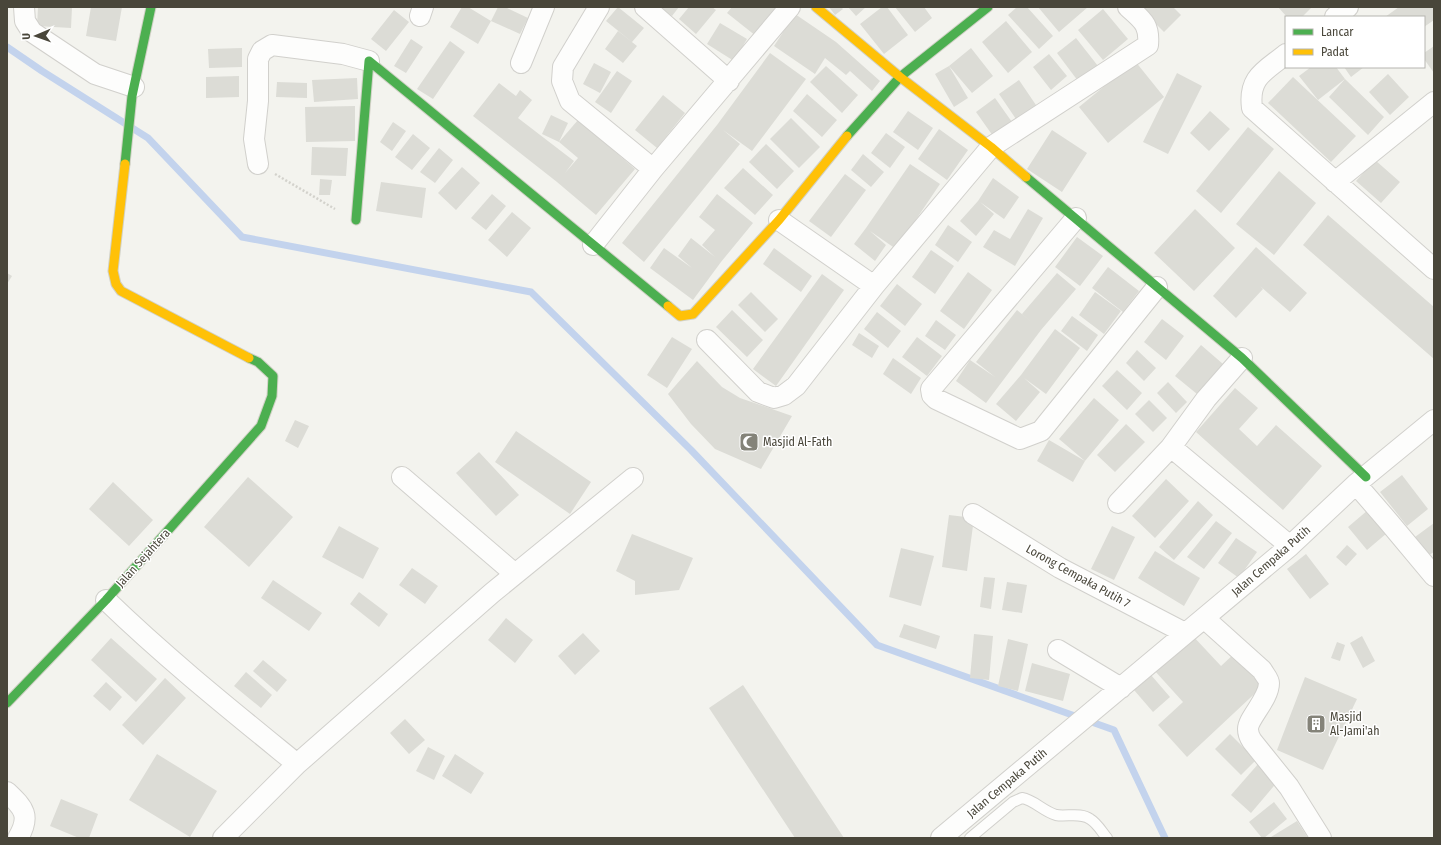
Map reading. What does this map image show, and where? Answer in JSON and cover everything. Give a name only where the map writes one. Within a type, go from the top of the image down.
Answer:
[{"type":"street","points":[[24,7],[25,21],[32,32],[95,74],[133,92],[151,7]]},
{"type":"street","points":[[521,63],[544,7]]},
{"type":"street","points":[[599,7],[563,68],[562,81],[570,101],[653,169]]},
{"type":"street","points":[[645,7],[729,81]]},
{"type":"street","points":[[592,245],[653,169],[729,81],[790,7]]},
{"type":"street","points":[[816,7],[900,77],[991,146],[1242,358],[1361,480],[1388,521],[1434,576]]},
{"type":"street","points":[[258,164],[254,139],[258,101],[258,60],[262,51],[272,45],[343,54],[368,61],[680,316],[686,316],[693,314],[779,220],[833,152],[900,77],[988,7]]},
{"type":"street","points":[[707,340],[758,392],[774,398],[784,394],[796,386],[874,286],[991,146],[1148,45],[1149,34],[1146,24],[1128,7]]},
{"type":"street","points":[[1336,16],[1348,7]]},
{"type":"street","points":[[1285,55],[1259,75],[1252,88],[1250,96],[1252,108],[1434,269]]},
{"type":"street","points":[[356,220],[368,61]]},
{"type":"street","name":"Jalan Sejahtera","points":[[7,703],[106,600],[261,426],[269,406],[274,385],[273,376],[258,362],[121,291],[116,284],[113,272],[133,92]]},
{"type":"street","points":[[1335,182],[1434,102]]},
{"type":"street","points":[[1076,218],[931,389],[932,395],[936,400],[1020,439],[1041,431],[1157,287]]},
{"type":"street","points":[[779,220],[874,286]]},
{"type":"street","points":[[1118,503],[1171,447],[1206,399],[1242,358]]},
{"type":"street","name":"Jalan Cempaka Putih","points":[[941,838],[1290,546],[1361,480],[1434,420]]},
{"type":"street","points":[[1171,447],[1290,546]]},
{"type":"street","points":[[402,477],[516,574]]},
{"type":"street","points":[[223,838],[297,764],[492,593],[633,478]]},
{"type":"street","name":"Lorong Cempaka Putih 7","points":[[973,514],[1060,568],[1185,633]]},
{"type":"street","points":[[106,600],[142,635],[297,764]]},
{"type":"street","points":[[1204,618],[1262,670],[1266,676],[1269,682],[1268,692],[1249,725],[1249,736],[1252,742],[1289,787],[1320,838]]},
{"type":"street","points":[[1058,650],[1113,694]]},
{"type":"street","points":[[7,792],[24,809],[24,828],[18,838]]},
{"type":"lane","points":[[970,838],[1013,802],[1022,798],[1046,811],[1057,815],[1079,816],[1090,819],[1107,838]]},
{"type":"path","points":[[258,164],[315,198],[356,220]]},
{"type":"building","points":[[38,7],[72,7],[71,28],[37,26]]},
{"type":"building","points":[[91,7],[122,7],[116,41],[86,36]]},
{"type":"building","points":[[462,7],[468,7],[491,21],[478,44],[450,27]]},
{"type":"building","points":[[498,7],[505,7],[528,18],[520,34],[491,21]]},
{"type":"building","points":[[618,7],[644,28],[632,42],[606,21]]},
{"type":"building","points":[[658,7],[679,7],[672,16]]},
{"type":"building","points":[[689,7],[712,7],[716,10],[696,34],[679,19]]},
{"type":"building","points":[[732,7],[779,7],[756,36],[727,13]]},
{"type":"building","points":[[829,7],[841,7],[843,9],[835,15]]},
{"type":"building","points":[[848,7],[866,7],[856,16]]},
{"type":"building","points":[[882,7],[887,7],[908,35],[884,54],[860,24]]},
{"type":"building","points":[[895,7],[924,7],[932,18],[915,32]]},
{"type":"building","points":[[1017,7],[1027,7],[1053,36],[1039,49],[1008,15]]},
{"type":"building","points":[[1038,7],[1088,7],[1059,32]]},
{"type":"building","points":[[1139,7],[1173,7],[1181,15],[1164,32]]},
{"type":"building","points":[[1278,7],[1312,7],[1303,16],[1286,16]]},
{"type":"building","points":[[1399,7],[1434,7],[1434,20],[1425,26],[1425,16],[1386,16]]},
{"type":"building","points":[[1103,9],[1128,39],[1103,60],[1078,30]]},
{"type":"building","points":[[394,10],[409,22],[386,51],[371,39]]},
{"type":"building","points":[[795,14],[836,42],[880,81],[872,91],[850,71],[846,75],[825,58],[815,74],[774,46]]},
{"type":"building","points":[[1006,21],[1032,52],[1008,73],[982,42]]},
{"type":"building","points":[[720,23],[747,39],[734,61],[707,44]]},
{"type":"building","points":[[618,31],[637,46],[623,63],[605,49]]},
{"type":"building","points":[[1076,38],[1098,66],[1078,81],[1057,53]]},
{"type":"building","points":[[411,39],[423,47],[406,73],[394,66]]},
{"type":"building","points":[[450,41],[465,52],[433,99],[417,89]]},
{"type":"building","points":[[1434,46],[1434,73],[1425,60],[1425,52]]},
{"type":"building","points":[[242,48],[242,67],[209,68],[208,49]]},
{"type":"building","points":[[971,48],[993,76],[972,93],[949,66]]},
{"type":"building","points":[[770,53],[806,79],[752,151],[723,130],[740,144],[644,262],[622,243],[717,125]]},
{"type":"building","points":[[1049,54],[1067,76],[1051,90],[1033,67]]},
{"type":"building","points":[[1135,61],[1164,97],[1108,143],[1079,107]]},
{"type":"building","points":[[594,63],[611,72],[600,93],[583,84]]},
{"type":"building","points":[[826,66],[858,95],[842,113],[810,82]]},
{"type":"building","points":[[949,66],[968,98],[954,107],[935,74]]},
{"type":"building","points":[[1310,68],[1337,68],[1345,79],[1318,100],[1299,76]]},
{"type":"building","points":[[1345,68],[1363,68],[1351,77]]},
{"type":"building","points":[[617,71],[632,81],[611,113],[595,102]]},
{"type":"building","points":[[1177,73],[1202,86],[1168,154],[1143,142]]},
{"type":"building","points":[[1388,74],[1409,97],[1390,115],[1369,92]]},
{"type":"building","points":[[239,76],[239,97],[206,98],[206,77]]},
{"type":"building","points":[[1293,77],[1356,136],[1331,162],[1268,103]]},
{"type":"building","points":[[357,78],[358,99],[314,102],[312,80]]},
{"type":"building","points":[[1345,79],[1384,117],[1368,135],[1329,97]]},
{"type":"building","points":[[1019,80],[1038,108],[1018,122],[999,94]]},
{"type":"building","points":[[277,82],[307,83],[307,98],[276,97]]},
{"type":"building","points":[[499,83],[516,96],[520,90],[532,100],[518,118],[574,161],[565,173],[578,158],[559,142],[578,120],[635,169],[596,215],[557,182],[473,116]]},
{"type":"building","points":[[807,94],[837,120],[822,137],[793,111]]},
{"type":"building","points":[[663,95],[685,113],[657,148],[635,130]]},
{"type":"building","points":[[995,98],[1012,122],[993,136],[976,112]]},
{"type":"building","points":[[355,106],[355,141],[306,142],[305,107]]},
{"type":"building","points":[[908,111],[933,128],[918,150],[893,132]]},
{"type":"building","points":[[1210,111],[1230,129],[1209,151],[1190,133]]},
{"type":"building","points":[[551,115],[568,123],[559,142],[542,134]]},
{"type":"building","points":[[791,118],[820,147],[799,168],[770,139]]},
{"type":"building","points":[[393,122],[406,131],[392,151],[380,142]]},
{"type":"building","points":[[1248,127],[1274,149],[1221,213],[1196,191]]},
{"type":"building","points":[[939,129],[968,150],[947,180],[918,159]]},
{"type":"building","points":[[1052,130],[1087,153],[1062,192],[1027,169]]},
{"type":"building","points":[[886,133],[905,147],[890,168],[871,153]]},
{"type":"building","points":[[413,134],[430,148],[412,170],[395,157]]},
{"type":"building","points":[[766,144],[794,171],[777,189],[749,162]]},
{"type":"building","points":[[312,147],[348,148],[346,176],[311,175]]},
{"type":"building","points":[[439,148],[453,160],[435,183],[420,172]]},
{"type":"building","points":[[863,154],[884,172],[871,187],[851,170]]},
{"type":"building","points":[[1375,160],[1400,182],[1381,203],[1356,181]]},
{"type":"building","points":[[910,164],[940,184],[896,249],[870,231],[886,245],[875,261],[854,244]]},
{"type":"building","points":[[462,167],[480,183],[456,210],[438,193]]},
{"type":"building","points":[[743,168],[773,195],[755,215],[724,188]]},
{"type":"building","points":[[1279,171],[1316,203],[1274,255],[1236,224]]},
{"type":"building","points":[[845,174],[866,190],[831,237],[809,221]]},
{"type":"building","points":[[993,178],[1019,197],[1004,219],[980,202],[994,214],[976,236],[960,221],[978,201]]},
{"type":"building","points":[[320,179],[332,180],[330,195],[319,195]]},
{"type":"building","points":[[381,182],[426,188],[422,218],[376,211]]},
{"type":"building","points":[[492,194],[506,206],[486,230],[471,218]]},
{"type":"building","points":[[717,194],[753,223],[721,262],[693,300],[650,268],[664,248],[692,268],[678,256],[691,238],[715,257],[702,245],[715,230],[699,217]]},
{"type":"building","points":[[1028,209],[1043,218],[1015,266],[983,247],[994,230],[1010,239]]},
{"type":"building","points":[[1195,209],[1235,248],[1194,291],[1154,253]]},
{"type":"building","points":[[512,212],[531,228],[507,257],[488,240]]},
{"type":"building","points":[[1328,215],[1434,307],[1434,359],[1303,245]]},
{"type":"building","points":[[948,225],[972,242],[958,262],[935,245]]},
{"type":"building","points":[[1077,237],[1103,256],[1080,286],[1055,267]]},
{"type":"building","points":[[1256,247],[1307,293],[1290,312],[1260,286],[1263,289],[1236,318],[1213,296]]},
{"type":"building","points":[[774,248],[812,276],[801,292],[763,264]]},
{"type":"building","points":[[931,250],[954,266],[935,294],[912,277]]},
{"type":"building","points":[[1108,267],[1139,291],[1123,312],[1092,288]]},
{"type":"building","points":[[968,272],[992,290],[964,329],[940,311]]},
{"type":"building","points":[[7,273],[12,276],[7,284]]},
{"type":"building","points":[[1057,273],[1076,289],[1041,330],[986,403],[956,381],[970,360],[995,377],[976,362],[1017,310],[1034,324],[1022,314]]},
{"type":"building","points":[[822,274],[844,290],[776,386],[753,369]]},
{"type":"building","points":[[897,284],[922,304],[905,326],[880,306]]},
{"type":"building","points":[[751,292],[778,319],[765,332],[738,305]]},
{"type":"building","points":[[1095,292],[1121,311],[1104,334],[1079,315]]},
{"type":"building","points":[[732,310],[763,340],[747,357],[716,327]]},
{"type":"building","points":[[877,312],[901,331],[888,348],[864,329]]},
{"type":"building","points":[[1072,316],[1098,335],[1087,351],[1061,331]]},
{"type":"building","points":[[1162,319],[1184,336],[1166,360],[1144,342]]},
{"type":"building","points":[[936,320],[956,335],[945,350],[925,336]]},
{"type":"building","points":[[1055,329],[1080,348],[1046,394],[1024,378],[1040,392],[1016,421],[996,404],[1021,375]]},
{"type":"building","points":[[859,333],[879,346],[872,358],[852,345]]},
{"type":"building","points":[[672,337],[692,349],[667,388],[647,375]]},
{"type":"building","points":[[917,337],[942,356],[927,376],[902,357]]},
{"type":"building","points":[[1201,345],[1223,364],[1197,394],[1175,376]]},
{"type":"building","points":[[1137,350],[1156,368],[1144,381],[1126,363]]},
{"type":"building","points":[[893,358],[921,378],[911,394],[883,374]]},
{"type":"building","name":"Masjid Al-Fath","points":[[697,361],[722,387],[740,398],[792,416],[761,469],[715,449],[691,424],[668,394]]},
{"type":"building","points":[[1117,370],[1142,393],[1127,410],[1102,386]]},
{"type":"building","points":[[1168,382],[1187,402],[1176,413],[1157,393]]},
{"type":"building","points":[[1235,388],[1258,408],[1239,429],[1257,446],[1276,425],[1322,466],[1283,510],[1196,432]]},
{"type":"building","points":[[1094,398],[1119,420],[1085,461],[1059,439]]},
{"type":"building","points":[[1149,400],[1167,418],[1153,432],[1135,414]]},
{"type":"building","points":[[295,420],[309,426],[298,448],[285,441]]},
{"type":"building","points":[[1126,424],[1145,442],[1115,472],[1097,455]]},
{"type":"building","points":[[516,431],[591,482],[570,514],[495,462]]},
{"type":"building","points":[[1049,440],[1085,461],[1073,482],[1037,461]]},
{"type":"building","points":[[479,452],[519,495],[496,516],[456,473]]},
{"type":"building","points":[[1402,475],[1428,509],[1407,526],[1380,492]]},
{"type":"building","points":[[248,477],[293,517],[249,567],[204,527]]},
{"type":"building","points":[[1166,479],[1189,501],[1155,538],[1132,516]]},
{"type":"building","points":[[113,482],[153,520],[129,546],[89,509]]},
{"type":"building","points":[[1198,501],[1213,515],[1174,560],[1159,547]]},
{"type":"building","points":[[1368,510],[1387,533],[1367,550],[1348,527]]},
{"type":"building","points":[[949,515],[974,518],[967,571],[942,567]]},
{"type":"building","points":[[1216,521],[1232,533],[1204,569],[1187,557]]},
{"type":"building","points":[[1434,523],[1434,552],[1429,555],[1415,537]]},
{"type":"building","points":[[339,526],[379,548],[363,579],[322,557]]},
{"type":"building","points":[[1112,526],[1135,537],[1114,580],[1091,569]]},
{"type":"building","points":[[632,534],[693,558],[679,590],[635,595],[635,581],[616,571]]},
{"type":"building","points":[[1236,538],[1257,552],[1239,578],[1218,563]]},
{"type":"building","points":[[1347,545],[1357,554],[1346,566],[1336,557]]},
{"type":"building","points":[[901,548],[934,556],[921,606],[889,597]]},
{"type":"building","points":[[1155,551],[1200,578],[1184,606],[1138,578]]},
{"type":"building","points":[[1306,554],[1329,584],[1310,599],[1287,569]]},
{"type":"building","points":[[412,568],[438,586],[425,604],[399,585]]},
{"type":"building","points":[[984,577],[995,578],[991,609],[980,607]]},
{"type":"building","points":[[273,580],[322,613],[309,631],[261,598]]},
{"type":"building","points":[[1007,582],[1027,585],[1022,613],[1002,610]]},
{"type":"building","points":[[359,592],[388,614],[379,627],[350,604]]},
{"type":"building","points":[[506,618],[533,640],[515,663],[488,640]]},
{"type":"building","points":[[904,624],[940,636],[936,649],[899,637]]},
{"type":"building","points":[[583,633],[600,651],[575,675],[558,656]]},
{"type":"building","points":[[974,634],[993,636],[989,680],[970,678]]},
{"type":"building","points":[[1192,635],[1221,666],[1236,652],[1265,684],[1187,757],[1158,725],[1183,702],[1154,670]]},
{"type":"building","points":[[1362,636],[1375,661],[1363,668],[1350,643]]},
{"type":"building","points":[[111,638],[157,679],[136,702],[91,660]]},
{"type":"building","points":[[1008,639],[1028,644],[1018,691],[998,686]]},
{"type":"building","points":[[1337,642],[1345,645],[1340,661],[1331,658]]},
{"type":"building","points":[[263,660],[287,680],[277,692],[253,671]]},
{"type":"building","points":[[1032,663],[1070,674],[1063,701],[1025,691]]},
{"type":"building","points":[[246,672],[272,695],[261,708],[234,686]]},
{"type":"building","points":[[1151,675],[1170,697],[1153,712],[1134,690]]},
{"type":"building","name":"Masjid Al-Jami'ah","points":[[1305,677],[1357,699],[1323,770],[1277,750]]},
{"type":"building","points":[[165,678],[186,698],[143,745],[122,725]]},
{"type":"building","points":[[106,682],[122,697],[110,711],[93,696]]},
{"type":"building","points":[[743,685],[844,838],[795,838],[709,708]]},
{"type":"building","points":[[405,719],[425,740],[409,754],[390,733]]},
{"type":"building","points":[[1230,734],[1256,760],[1241,775],[1215,749]]},
{"type":"building","points":[[428,747],[445,756],[434,780],[416,771]]},
{"type":"building","points":[[157,754],[217,791],[190,837],[129,800]]},
{"type":"building","points":[[455,754],[484,773],[471,794],[442,776]]},
{"type":"building","points":[[1259,763],[1279,780],[1251,813],[1231,795]]},
{"type":"building","points":[[61,799],[98,814],[89,838],[79,838],[50,826]]},
{"type":"building","points":[[1274,802],[1287,819],[1264,838],[1262,838],[1249,822]]},
{"type":"building","points":[[1297,821],[1308,838],[1271,837]]},
{"type":"waterway","points":[[7,47],[148,138],[242,237],[531,292],[691,450],[877,645],[1114,730],[1165,838]]},
{"type":"traffic: fast","points":[[125,164],[132,96],[151,7]]},
{"type":"traffic: fast","points":[[847,136],[900,77],[988,7]]},
{"type":"traffic: fast","points":[[356,220],[369,61],[668,306]]},
{"type":"traffic: fast","points":[[1026,177],[1242,358],[1366,477]]},
{"type":"traffic: fast","points":[[7,703],[106,600],[261,426],[272,396],[273,376],[258,362],[249,358]]},
{"type":"traffic: slow","points":[[816,7],[900,77],[991,147],[1026,177]]},
{"type":"traffic: slow","points":[[668,306],[680,316],[693,314],[779,220],[847,136]]},
{"type":"traffic: slow","points":[[125,164],[113,271],[116,284],[121,291],[249,358]]},
{"type":"place","name":"Masjid Al-Fath","points":[[749,442]]},
{"type":"place","name":"Masjid Al-Jami'ah","points":[[1316,724]]}]
